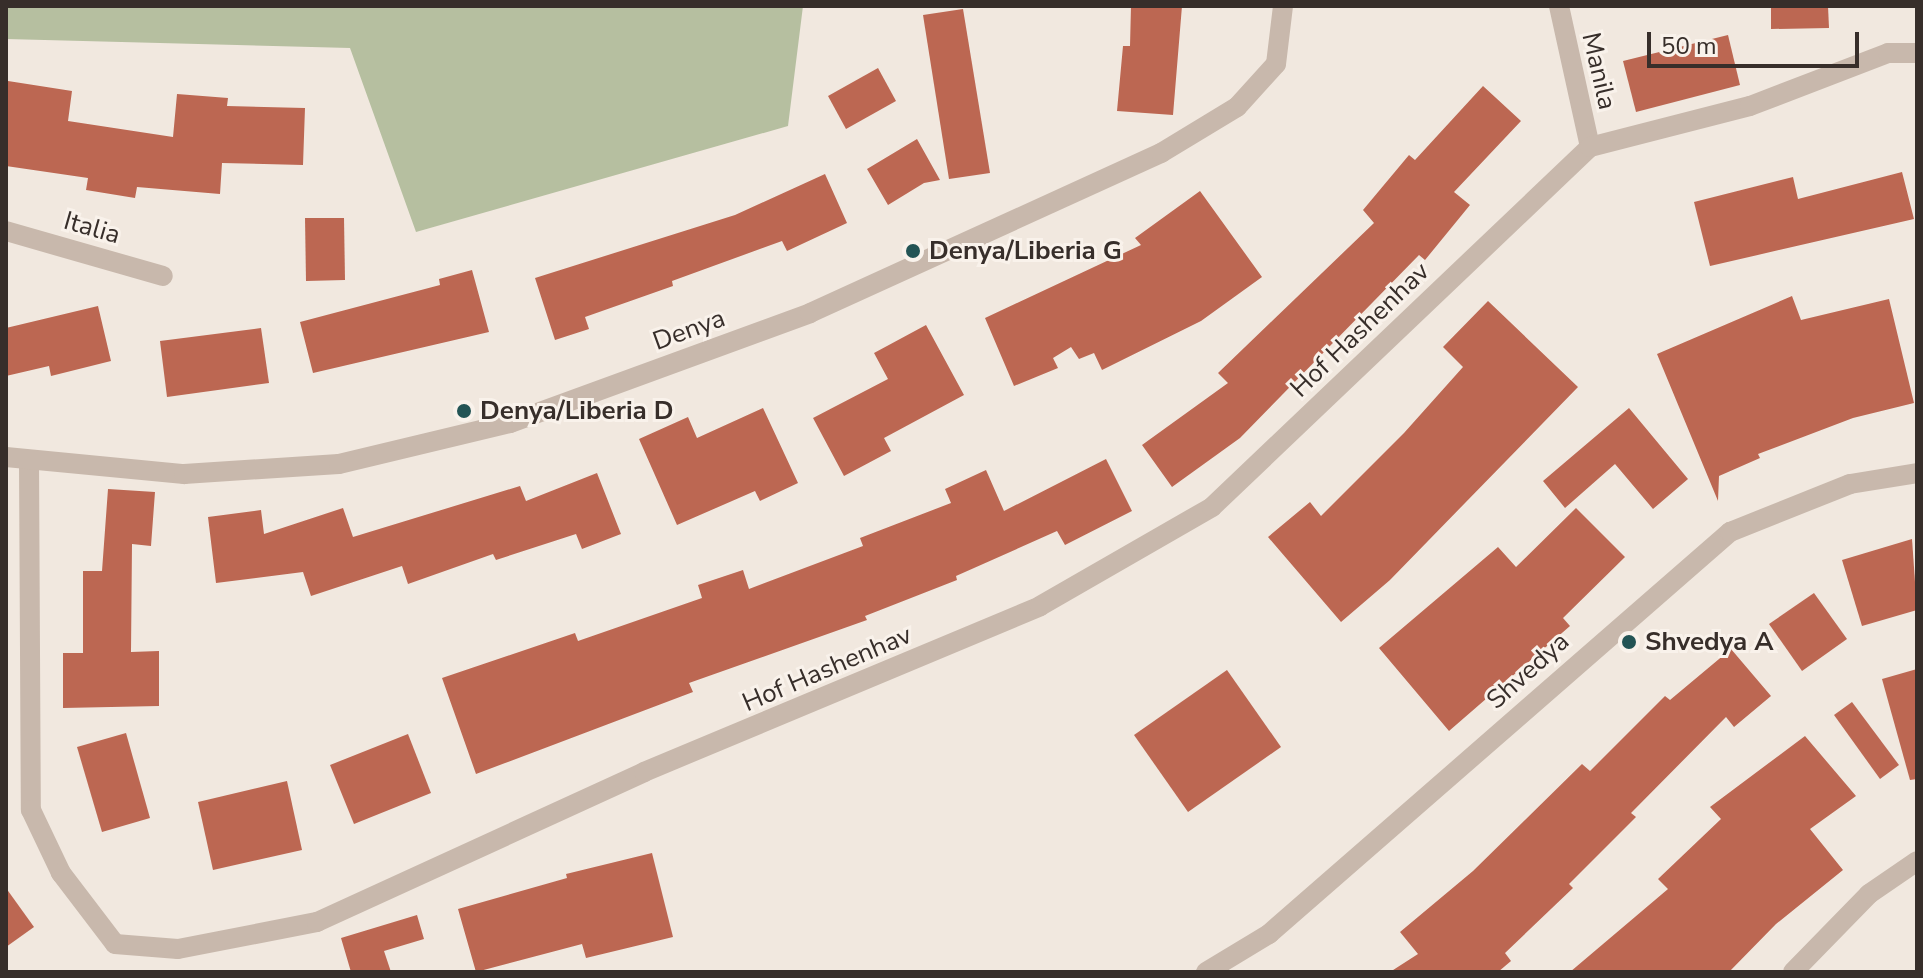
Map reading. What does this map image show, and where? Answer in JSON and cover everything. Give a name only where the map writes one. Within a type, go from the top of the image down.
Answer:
[{"type":"street","name":"Denya","points":[[6,457],[184,474],[339,464],[510,423],[810,313],[1161,153],[1237,107],[1276,64],[1283,6]]},
{"type":"street","name":"Manila","points":[[1559,6],[1590,147]]},
{"type":"street","name":"Hof Hashenhav","points":[[29,460],[31,810],[61,873],[115,944],[178,949],[317,922],[644,772],[1040,606],[1212,507],[1590,147],[1750,106],[1874,57],[1917,53]]},
{"type":"street","name":"Italia","points":[[6,231],[163,276]]},
{"type":"street","name":"Shvedya","points":[[1206,972],[1269,934],[1730,532],[1850,484],[1917,473]]},
{"type":"street","points":[[1793,972],[1869,894],[1917,861]]},
{"type":"green space","points":[[6,6],[803,6],[788,126],[416,232],[350,48],[6,39]]},
{"type":"building","points":[[1131,6],[1182,6],[1173,115],[1117,111],[1123,46],[1130,46]]},
{"type":"building","points":[[1771,6],[1828,6],[1829,28],[1771,29]]},
{"type":"building","points":[[963,9],[990,173],[949,179],[923,15]]},
{"type":"building","points":[[1728,35],[1740,85],[1636,112],[1623,61]]},
{"type":"building","points":[[878,68],[896,101],[846,129],[828,96]]},
{"type":"building","points":[[8,81],[72,91],[68,121],[173,137],[177,94],[228,98],[227,106],[305,108],[303,165],[222,163],[220,194],[137,187],[135,198],[86,190],[88,178],[6,166]]},
{"type":"building","points":[[1483,86],[1521,121],[1454,192],[1470,205],[1425,260],[1419,255],[1240,438],[1172,487],[1142,445],[1228,383],[1218,373],[1374,223],[1363,210],[1409,155],[1415,160]]},
{"type":"building","points":[[917,139],[940,180],[924,183],[888,205],[867,169]]},
{"type":"building","points":[[1902,172],[1914,219],[1710,266],[1694,202],[1793,177],[1798,199]]},
{"type":"building","points":[[825,174],[847,223],[787,251],[782,241],[672,281],[673,286],[585,317],[589,329],[555,340],[535,278],[735,215]]},
{"type":"building","points":[[1200,191],[1262,277],[1201,321],[1102,370],[1094,353],[1079,359],[1071,347],[1053,358],[1058,368],[1014,386],[985,318],[1141,245],[1135,238]]},
{"type":"building","points":[[305,218],[344,218],[345,280],[306,281]]},
{"type":"building","points":[[472,270],[489,332],[313,373],[300,322],[440,285],[439,279]]},
{"type":"building","points":[[1792,296],[1801,320],[1889,299],[1914,403],[1853,418],[1758,454],[1760,458],[1719,476],[1718,501],[1657,354]]},
{"type":"building","points":[[1488,301],[1578,387],[1390,580],[1341,622],[1268,537],[1310,502],[1321,516],[1404,433],[1463,367],[1443,347]]},
{"type":"building","points":[[98,306],[111,361],[51,376],[49,366],[6,376],[6,328]]},
{"type":"building","points":[[926,325],[964,395],[884,438],[891,451],[844,476],[813,418],[888,379],[874,353]]},
{"type":"building","points":[[261,328],[269,383],[167,397],[160,341]]},
{"type":"building","points":[[763,408],[798,483],[760,501],[755,491],[677,525],[639,439],[688,417],[697,438]]},
{"type":"building","points":[[1629,408],[1688,479],[1653,509],[1615,464],[1565,508],[1543,481]]},
{"type":"building","points":[[1106,459],[1132,511],[1065,545],[1057,531],[956,576],[957,580],[865,616],[867,620],[689,683],[693,692],[476,774],[442,678],[575,633],[578,641],[702,598],[698,585],[743,570],[749,589],[863,546],[860,538],[951,503],[945,489],[986,470],[1004,511]]},
{"type":"building","points":[[597,473],[621,534],[582,549],[576,534],[496,560],[493,554],[408,584],[402,566],[311,596],[303,572],[216,583],[208,517],[261,510],[264,534],[343,508],[353,537],[520,486],[526,501]]},
{"type":"building","points":[[108,489],[155,492],[151,546],[132,544],[131,652],[159,651],[159,706],[63,708],[63,653],[83,653],[83,571],[102,571]]},
{"type":"building","points":[[1576,508],[1625,557],[1563,618],[1570,626],[1449,731],[1379,648],[1498,547],[1516,567]]},
{"type":"building","points":[[1912,539],[1917,610],[1862,626],[1842,560]]},
{"type":"building","points":[[1814,593],[1847,639],[1802,671],[1769,624]]},
{"type":"building","points":[[1731,649],[1771,696],[1734,727],[1726,717],[1631,813],[1636,817],[1569,884],[1573,888],[1505,953],[1511,961],[1498,972],[1390,972],[1418,954],[1400,932],[1473,871],[1582,764],[1590,771],[1665,696],[1670,700]]},
{"type":"building","points":[[1917,669],[1917,779],[1910,780],[1882,679]]},
{"type":"building","points":[[1227,670],[1281,747],[1188,812],[1134,735]]},
{"type":"building","points":[[1852,702],[1899,765],[1880,779],[1834,715]]},
{"type":"building","points":[[126,733],[150,818],[102,832],[77,747]]},
{"type":"building","points":[[408,734],[431,793],[354,824],[330,765]]},
{"type":"building","points":[[1805,736],[1856,796],[1810,829],[1843,870],[1776,924],[1729,972],[1570,972],[1668,889],[1658,879],[1721,819],[1710,807]]},
{"type":"building","points":[[287,781],[302,850],[213,870],[198,802]]},
{"type":"building","points":[[652,853],[673,937],[586,958],[582,944],[476,972],[458,909],[567,878],[566,874]]},
{"type":"building","points":[[6,888],[34,927],[6,947]]},
{"type":"building","points":[[417,915],[424,939],[384,951],[391,972],[351,972],[341,938]]},
{"type":"place","name":"Denya/Liberia G","points":[[913,251]]},
{"type":"place","name":"Denya/Liberia D","points":[[464,411]]},
{"type":"place","name":"Shvedya A","points":[[1629,642]]}]
